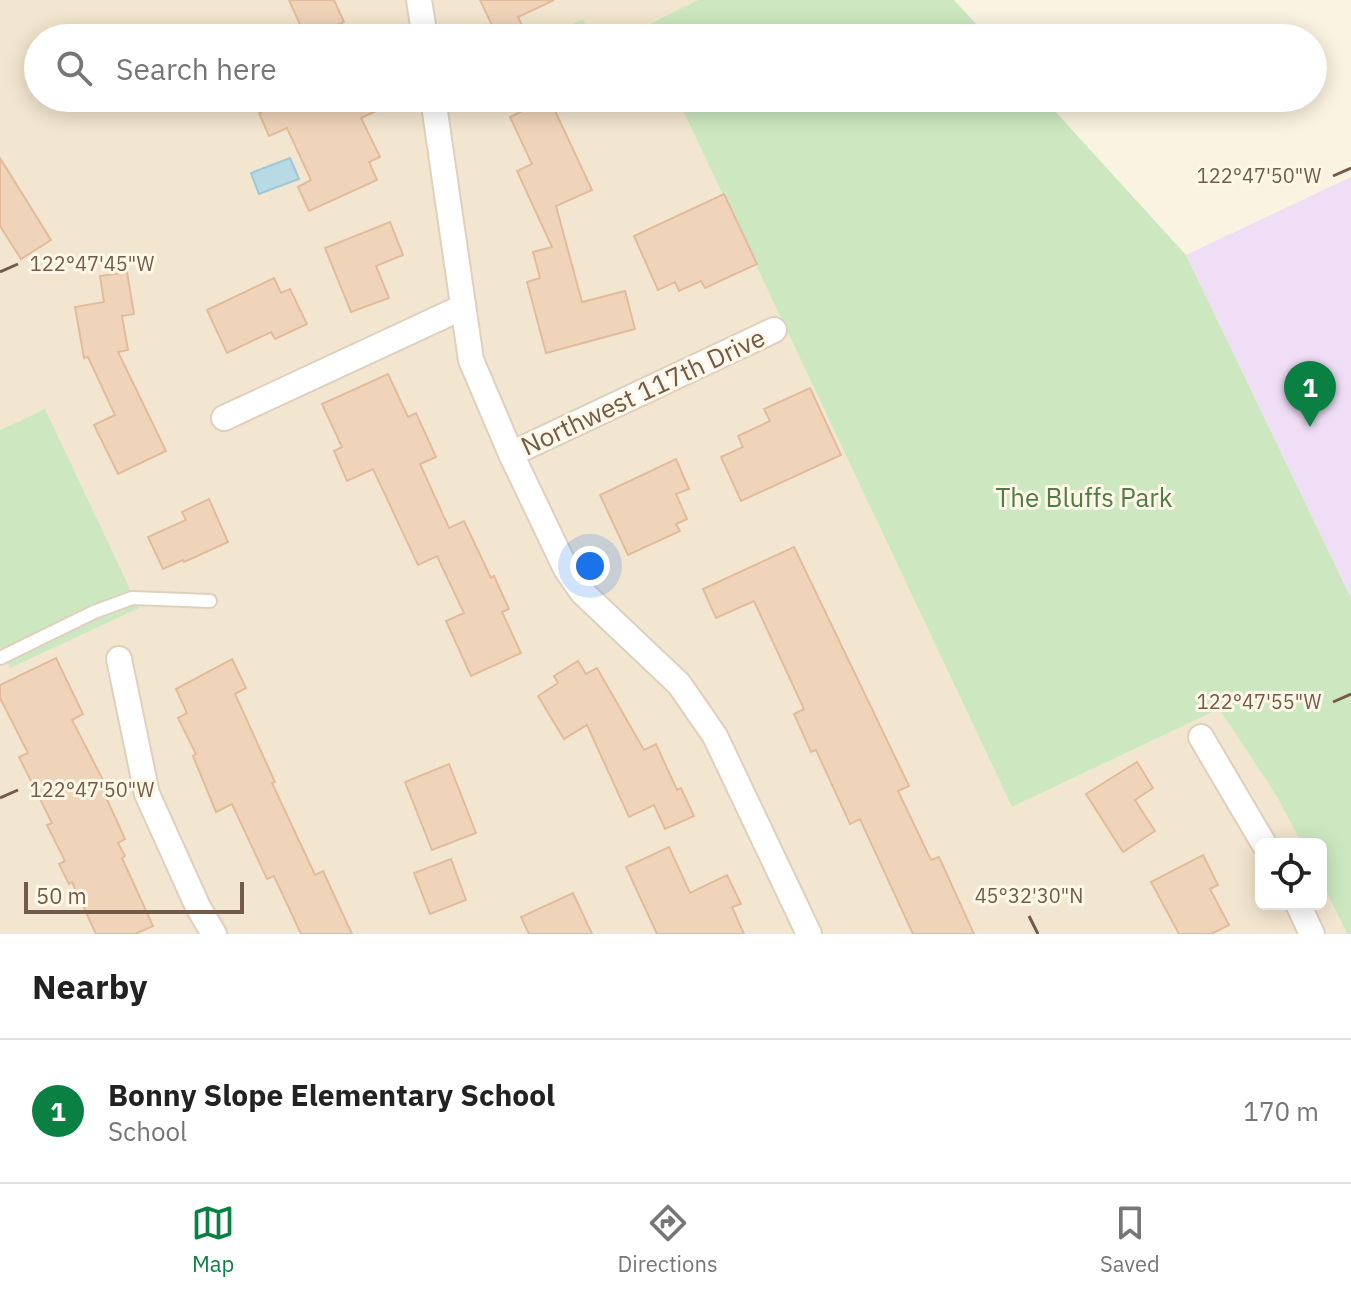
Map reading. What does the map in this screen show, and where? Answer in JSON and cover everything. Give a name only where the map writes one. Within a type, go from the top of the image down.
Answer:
[{"type":"street","points":[[419,0],[423,24]]},
{"type":"street","points":[[435,112],[471,360],[511,454],[566,569],[582,592],[679,684],[709,726],[809,934]]},
{"type":"street","points":[[224,418],[463,307]]},
{"type":"street","name":"Northwest 117th Drive","points":[[511,454],[774,330]]},
{"type":"street","points":[[119,659],[147,794],[198,907],[214,934]]},
{"type":"street","points":[[1201,737],[1260,838]]},
{"type":"street","points":[[1301,910],[1312,934]]},
{"type":"lane","points":[[0,658],[94,612],[132,598],[210,601]]},
{"type":"shaded area","points":[[0,0],[698,0],[648,24],[24,24],[24,112],[684,112],[1012,807],[1219,709],[1276,795],[1299,838],[1255,838],[1255,910],[1327,910],[1327,892],[1347,934],[0,934],[0,647],[10,667],[36,413],[0,430]]},
{"type":"shaded area","points":[[1351,177],[1351,598],[1186,255]]},
{"type":"green space","points":[[698,0],[954,0],[976,24],[649,24]]},
{"type":"green space","name":"The Bluffs Park","points":[[684,112],[1056,112],[1186,255],[1351,598],[1351,934],[1347,934],[1327,892],[1327,838],[1299,838],[1276,795],[1219,709],[1012,807]]},
{"type":"green space","points":[[45,409],[139,608],[10,668],[0,647],[0,430]]},
{"type":"water","points":[[290,158],[299,179],[259,194],[251,173]]},
{"type":"building","points":[[289,0],[334,0],[344,22],[339,24],[300,24]]},
{"type":"building","points":[[480,0],[554,0],[518,17],[521,24],[491,24]]},
{"type":"building","points":[[374,112],[361,118],[380,157],[369,162],[377,180],[309,211],[298,187],[311,180],[287,128],[269,136],[259,113]]},
{"type":"building","points":[[520,112],[556,112],[592,190],[556,206],[582,302],[625,291],[635,329],[546,353],[527,282],[540,278],[533,252],[552,247],[517,171],[532,164],[510,117]]},
{"type":"building","points":[[0,158],[51,240],[21,259],[0,226]]},
{"type":"building","points":[[724,194],[757,264],[705,288],[701,281],[679,291],[675,282],[658,290],[634,236]]},
{"type":"building","points":[[390,222],[403,255],[376,266],[389,298],[351,312],[325,248]]},
{"type":"building","points":[[127,272],[134,314],[122,316],[128,350],[118,352],[166,451],[118,474],[94,425],[115,415],[88,357],[84,358],[75,307],[104,302],[100,276]]},
{"type":"building","points":[[274,278],[281,293],[290,289],[307,324],[275,339],[271,332],[227,353],[207,310]]},
{"type":"building","points":[[388,374],[408,417],[416,413],[436,457],[420,464],[449,528],[464,521],[509,609],[502,612],[521,653],[471,676],[446,621],[464,613],[437,556],[418,565],[373,469],[347,481],[334,451],[342,447],[322,404]]},
{"type":"building","points":[[810,388],[841,455],[741,501],[721,457],[743,447],[738,436],[770,421],[764,409]]},
{"type":"building","points":[[676,459],[689,489],[676,494],[687,519],[676,524],[680,531],[628,555],[600,495]]},
{"type":"building","points":[[209,499],[228,542],[163,569],[148,537],[186,520],[182,512]]},
{"type":"building","points":[[794,547],[909,786],[898,791],[931,860],[939,857],[974,934],[913,934],[860,819],[850,824],[816,750],[811,752],[794,714],[804,709],[754,601],[716,618],[703,589]]},
{"type":"building","points":[[56,658],[83,714],[72,720],[104,782],[100,784],[125,839],[118,843],[125,856],[122,858],[153,926],[135,934],[96,934],[72,882],[69,884],[59,864],[65,861],[47,825],[52,823],[19,757],[28,753],[0,698],[0,685]]},
{"type":"building","points":[[232,659],[246,688],[235,694],[275,782],[272,783],[315,875],[323,871],[352,934],[301,934],[274,876],[267,879],[232,804],[216,812],[193,756],[196,754],[178,718],[187,713],[176,689]]},
{"type":"building","points":[[578,661],[586,674],[597,668],[644,750],[656,744],[677,790],[681,788],[694,816],[665,829],[654,805],[629,817],[587,725],[564,739],[538,696],[558,683],[554,676]]},
{"type":"building","points":[[1137,762],[1153,788],[1135,800],[1155,831],[1123,852],[1086,794]]},
{"type":"building","points":[[449,764],[476,833],[432,850],[405,782]]},
{"type":"building","points":[[669,847],[690,893],[727,875],[741,904],[732,907],[744,934],[657,934],[626,867]]},
{"type":"building","points":[[1203,855],[1218,885],[1210,889],[1229,925],[1211,934],[1179,934],[1151,882]]},
{"type":"building","points":[[451,859],[466,900],[430,914],[414,873]]},
{"type":"building","points":[[573,893],[592,934],[529,934],[521,917]]},
{"type":"place","name":"Bonny Slope Elementary School","points":[[1310,427]]}]
